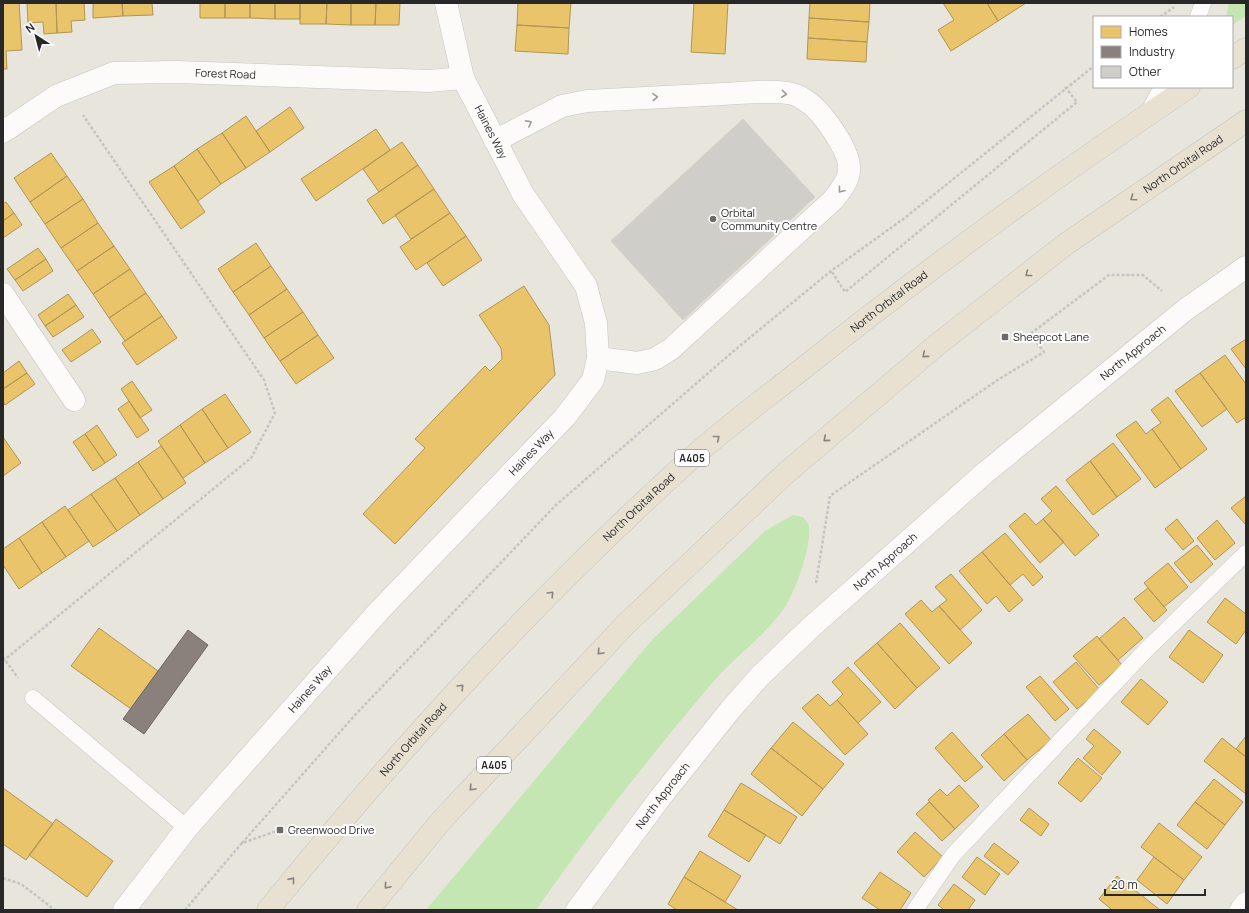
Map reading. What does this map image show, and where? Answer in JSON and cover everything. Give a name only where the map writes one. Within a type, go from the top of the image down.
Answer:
[{"type":"highway","points":[[1233,57],[1246,49]]},
{"type":"highway","name":"North Orbital Road","points":[[268,910],[310,858],[429,720],[596,547],[688,462],[862,321],[1018,206],[1188,88]]},
{"type":"highway","name":"North Orbital Road","points":[[368,910],[440,822],[626,624],[786,473],[938,344],[1066,244],[1246,121]]},
{"type":"street","name":"Haines Way","points":[[124,910],[187,828],[378,612],[565,417],[593,380],[598,358],[596,323],[586,286],[523,194],[463,78],[446,3]]},
{"type":"street","name":"Forest Road","points":[[3,132],[56,96],[114,73],[177,72],[429,81],[463,78]]},
{"type":"street","points":[[495,141],[562,106],[581,102],[765,92],[795,95],[812,106],[824,116],[845,150],[850,171],[845,186],[833,200],[671,349],[655,360],[637,363],[598,358]]},
{"type":"street","name":"North Approach","points":[[577,910],[660,798],[730,710],[760,676],[809,629],[986,472],[1185,310],[1246,267]]},
{"type":"street","points":[[3,294],[74,400]]},
{"type":"street","points":[[1241,910],[1246,903]]},
{"type":"lane","points":[[1198,16],[1203,3]]},
{"type":"lane","points":[[1147,115],[1161,88]]},
{"type":"lane","points":[[915,910],[958,850],[1146,650],[1246,553]]},
{"type":"lane","points":[[33,698],[187,828]]},
{"type":"path","points":[[1161,16],[1180,3]]},
{"type":"path","points":[[185,910],[355,715],[556,505],[736,349],[831,271],[906,217],[1065,87],[1093,67]]},
{"type":"path","points":[[831,271],[845,292],[1077,102],[1065,87]]},
{"type":"path","points":[[4,660],[251,458],[275,413],[264,380],[67,92]]},
{"type":"path","points":[[809,629],[830,496],[999,379],[1044,352],[1030,334],[1109,275],[1143,275],[1185,310]]},
{"type":"path","points":[[242,843],[280,830]]},
{"type":"path","points":[[3,878],[21,884],[55,910]]},
{"type":"green space","points":[[1229,3],[1246,3],[1246,16],[1233,24],[1233,16],[1226,16]]},
{"type":"green space","points":[[793,515],[803,517],[808,523],[808,544],[800,574],[789,600],[782,611],[764,632],[722,672],[667,737],[600,822],[536,910],[426,910],[652,640],[765,531]]},
{"type":"building: Homes","points":[[3,3],[19,3],[22,50],[6,51],[7,69],[3,69]]},
{"type":"building: Homes","points":[[27,3],[56,3],[57,33],[44,34],[43,22],[28,23]]},
{"type":"building: Homes","points":[[56,3],[84,3],[85,20],[71,21],[72,32],[57,33]]},
{"type":"building: Homes","points":[[93,3],[122,3],[123,16],[93,18]]},
{"type":"building: Homes","points":[[122,3],[152,3],[153,15],[123,16]]},
{"type":"building: Homes","points":[[200,3],[225,3],[225,18],[200,18]]},
{"type":"building: Homes","points":[[225,3],[250,3],[250,18],[225,18]]},
{"type":"building: Homes","points":[[250,3],[275,3],[275,19],[250,18]]},
{"type":"building: Homes","points":[[275,3],[300,3],[300,19],[275,19]]},
{"type":"building: Homes","points":[[300,3],[327,3],[326,24],[300,24]]},
{"type":"building: Homes","points":[[327,3],[351,3],[351,25],[326,24]]},
{"type":"building: Homes","points":[[351,3],[376,3],[375,25],[351,25]]},
{"type":"building: Homes","points":[[376,3],[400,3],[399,25],[375,25]]},
{"type":"building: Homes","points":[[518,3],[571,3],[569,28],[517,25]]},
{"type":"building: Homes","points":[[694,3],[728,3],[725,54],[691,52]]},
{"type":"building: Homes","points":[[810,3],[870,3],[869,22],[809,18]]},
{"type":"building: Homes","points":[[943,3],[987,3],[998,21],[951,51],[938,30],[954,20]]},
{"type":"building: Homes","points":[[987,3],[1026,3],[998,21]]},
{"type":"building: Homes","points":[[809,18],[869,22],[867,42],[808,38]]},
{"type":"building: Homes","points":[[517,25],[569,28],[568,54],[515,51]]},
{"type":"building: Homes","points":[[808,38],[867,42],[866,62],[807,59]]},
{"type":"building: Homes","points":[[290,107],[304,128],[270,152],[256,131]]},
{"type":"building: Homes","points":[[246,116],[270,152],[246,168],[222,133]]},
{"type":"building: Homes","points":[[376,129],[390,150],[316,201],[301,179]]},
{"type":"building: Homes","points":[[222,133],[246,168],[221,184],[197,149]]},
{"type":"building: Homes","points":[[402,142],[418,165],[379,192],[363,169]]},
{"type":"building: Homes","points":[[197,149],[221,184],[198,201],[174,166]]},
{"type":"building: Homes","points":[[51,153],[67,176],[30,202],[14,178]]},
{"type":"building: Homes","points":[[418,165],[434,189],[383,224],[367,200]]},
{"type":"building: Homes","points":[[174,166],[205,212],[181,229],[149,182]]},
{"type":"building: Homes","points":[[67,176],[83,199],[45,224],[30,202]]},
{"type":"building: Homes","points":[[434,189],[450,213],[411,239],[395,215]]},
{"type":"building: Homes","points":[[83,199],[98,223],[61,248],[45,224]]},
{"type":"building: Homes","points":[[6,202],[14,213],[3,221],[3,204]]},
{"type":"building: Homes","points":[[14,213],[22,225],[3,238],[3,221]]},
{"type":"building: Homes","points":[[450,213],[466,236],[416,270],[400,247]]},
{"type":"building: Homes","points":[[98,223],[114,246],[77,271],[61,248]]},
{"type":"building: Homes","points":[[466,236],[482,260],[443,286],[427,263]]},
{"type":"building: Homes","points":[[256,243],[271,266],[233,292],[218,269]]},
{"type":"building: Homes","points":[[114,246],[130,269],[93,294],[77,271]]},
{"type":"building: Homes","points":[[38,248],[46,259],[15,280],[7,269]]},
{"type":"building: Homes","points":[[46,259],[53,271],[23,291],[15,280]]},
{"type":"building: Homes","points":[[271,266],[287,289],[249,315],[233,292]]},
{"type":"building: Homes","points":[[130,269],[146,293],[109,318],[93,294]]},
{"type":"building: Homes","points":[[524,286],[549,325],[555,375],[395,544],[363,514],[425,448],[415,439],[485,366],[490,371],[502,359],[501,348],[479,315]]},
{"type":"building: Homes","points":[[287,289],[303,312],[264,338],[249,315]]},
{"type":"building: Homes","points":[[146,293],[162,316],[125,341],[109,318]]},
{"type":"building: Homes","points":[[68,294],[76,305],[45,326],[38,315]]},
{"type":"building: Homes","points":[[76,305],[84,317],[53,337],[45,326]]},
{"type":"building: Homes","points":[[303,312],[318,335],[280,361],[264,338]]},
{"type":"building: Homes","points":[[162,316],[177,338],[137,365],[122,343]]},
{"type":"building: Homes","points":[[92,329],[101,342],[71,362],[62,350]]},
{"type":"building: Homes","points":[[318,335],[334,358],[296,384],[280,361]]},
{"type":"building: Homes","points":[[1246,339],[1246,369],[1231,349]]},
{"type":"building: Homes","points":[[1225,355],[1246,384],[1246,417],[1237,423],[1200,373]]},
{"type":"building: Homes","points":[[19,361],[27,373],[3,389],[3,373]]},
{"type":"building: Homes","points":[[27,373],[35,384],[5,405],[3,402],[3,389]]},
{"type":"building: Homes","points":[[1200,373],[1227,409],[1202,427],[1175,391]]},
{"type":"building: Homes","points":[[132,381],[152,410],[140,418],[121,389]]},
{"type":"building: Homes","points":[[225,394],[251,432],[228,448],[202,409]]},
{"type":"building: Homes","points":[[1168,397],[1207,449],[1181,469],[1152,429],[1161,423],[1151,410]]},
{"type":"building: Homes","points":[[129,401],[149,430],[137,438],[118,409]]},
{"type":"building: Homes","points":[[202,409],[228,448],[205,463],[180,425]]},
{"type":"building: Homes","points":[[1136,421],[1146,434],[1152,429],[1181,469],[1155,488],[1116,435]]},
{"type":"building: Homes","points":[[97,425],[117,455],[105,463],[85,434]]},
{"type":"building: Homes","points":[[180,425],[205,463],[183,478],[158,441]]},
{"type":"building: Homes","points":[[85,434],[105,463],[93,471],[73,442]]},
{"type":"building: Homes","points":[[3,437],[21,463],[3,476]]},
{"type":"building: Homes","points":[[1113,443],[1141,479],[1117,497],[1090,461]]},
{"type":"building: Homes","points":[[161,446],[186,483],[163,499],[138,462]]},
{"type":"building: Homes","points":[[1090,461],[1117,497],[1093,515],[1066,480]]},
{"type":"building: Homes","points":[[138,462],[163,499],[140,515],[115,478]]},
{"type":"building: Homes","points":[[115,478],[140,515],[117,531],[91,494]]},
{"type":"building: Homes","points":[[1056,486],[1099,535],[1075,556],[1043,519],[1052,511],[1041,499]]},
{"type":"building: Homes","points":[[91,494],[117,531],[93,547],[68,510]]},
{"type":"building: Homes","points":[[1246,496],[1246,525],[1231,508]]},
{"type":"building: Homes","points":[[65,506],[89,541],[66,557],[42,522]]},
{"type":"building: Homes","points":[[1025,513],[1036,525],[1043,519],[1064,542],[1040,563],[1009,526]]},
{"type":"building: Homes","points":[[1177,519],[1194,541],[1183,550],[1165,529]]},
{"type":"building: Homes","points":[[1217,520],[1235,543],[1215,560],[1197,538]]},
{"type":"building: Homes","points":[[42,522],[66,557],[42,573],[19,538]]},
{"type":"building: Homes","points":[[1005,533],[1043,577],[1033,586],[1023,574],[1010,585],[982,552]]},
{"type":"building: Homes","points":[[19,538],[42,573],[19,589],[3,565],[3,549]]},
{"type":"building: Homes","points":[[1197,545],[1213,564],[1191,583],[1174,563]]},
{"type":"building: Homes","points":[[982,552],[1023,600],[1009,612],[996,596],[987,604],[959,571]]},
{"type":"building: Homes","points":[[1168,563],[1188,587],[1164,607],[1144,583]]},
{"type":"building: Homes","points":[[951,574],[982,610],[960,630],[939,606],[947,600],[935,587]]},
{"type":"building: Homes","points":[[1148,588],[1167,610],[1154,622],[1134,599]]},
{"type":"building: Homes","points":[[1225,598],[1246,614],[1246,630],[1236,644],[1207,622]]},
{"type":"building: Homes","points":[[921,600],[932,612],[939,606],[972,643],[949,664],[905,614]]},
{"type":"building: Homes","points":[[1124,617],[1143,638],[1118,660],[1099,639]]},
{"type":"building: Homes","points":[[900,623],[940,668],[917,688],[877,643]]},
{"type":"building: Homes","points":[[99,628],[158,671],[131,709],[71,666]]},
{"type":"building: Homes","points":[[1189,630],[1223,655],[1203,683],[1169,657]]},
{"type":"building: Homes","points":[[1097,636],[1122,665],[1099,685],[1073,656]]},
{"type":"building: Homes","points":[[877,643],[917,688],[895,709],[854,663]]},
{"type":"building: Homes","points":[[1076,662],[1100,690],[1077,709],[1053,682]]},
{"type":"building: Homes","points":[[848,667],[881,702],[858,723],[837,700],[843,694],[832,682]]},
{"type":"building: Homes","points":[[1040,676],[1069,709],[1055,721],[1026,687]]},
{"type":"building: Homes","points":[[1141,679],[1168,702],[1148,725],[1121,702]]},
{"type":"building: Homes","points":[[818,694],[830,706],[837,700],[868,734],[845,755],[802,708]]},
{"type":"building: Homes","points":[[1028,714],[1051,740],[1027,760],[1004,734]]},
{"type":"building: Homes","points":[[793,722],[844,764],[823,789],[771,748]]},
{"type":"building: Homes","points":[[1094,729],[1121,752],[1102,775],[1083,758],[1094,746],[1086,739]]},
{"type":"building: Homes","points":[[952,732],[983,767],[965,782],[935,748]]},
{"type":"building: Homes","points":[[1004,734],[1027,760],[1004,781],[981,755]]},
{"type":"building: Homes","points":[[1246,736],[1246,757],[1236,749]]},
{"type":"building: Homes","points":[[1222,738],[1246,757],[1246,794],[1204,761]]},
{"type":"building: Homes","points":[[771,748],[823,789],[802,816],[751,774]]},
{"type":"building: Homes","points":[[1078,758],[1102,778],[1081,802],[1058,783]]},
{"type":"building: Homes","points":[[1214,779],[1243,802],[1225,825],[1195,802]]},
{"type":"building: Homes","points":[[741,783],[797,817],[780,844],[724,810]]},
{"type":"building: Homes","points":[[959,785],[979,806],[955,829],[928,800],[940,789],[947,796]]},
{"type":"building: Homes","points":[[3,788],[53,824],[26,860],[3,844]]},
{"type":"building: Homes","points":[[929,802],[955,829],[942,841],[916,814]]},
{"type":"building: Homes","points":[[1195,802],[1225,825],[1207,849],[1177,825]]},
{"type":"building: Homes","points":[[1029,808],[1049,824],[1041,836],[1020,820]]},
{"type":"building: Homes","points":[[724,810],[766,835],[749,862],[708,836]]},
{"type":"building: Homes","points":[[56,819],[113,861],[87,897],[29,855]]},
{"type":"building: Homes","points":[[1159,823],[1202,857],[1184,880],[1141,847]]},
{"type":"building: Homes","points":[[915,832],[943,857],[924,877],[897,852]]},
{"type":"building: Homes","points":[[994,843],[1019,862],[1008,875],[984,856]]},
{"type":"building: Homes","points":[[700,851],[741,876],[725,902],[684,877]]},
{"type":"building: Homes","points":[[977,857],[1000,874],[985,895],[962,877]]},
{"type":"building: Homes","points":[[1154,857],[1184,880],[1167,904],[1137,880]]},
{"type":"building: Homes","points":[[880,872],[911,893],[900,910],[880,910],[862,898]]},
{"type":"building: Homes","points":[[1117,876],[1160,910],[1112,910],[1099,899]]},
{"type":"building: Homes","points":[[684,877],[738,910],[677,910],[668,904]]},
{"type":"building: Homes","points":[[954,884],[975,900],[968,910],[944,910],[938,905]]},
{"type":"building: Industry","points":[[188,630],[208,645],[144,734],[123,719]]},
{"type":"building: Other","name":"Orbital Community Centre","points":[[743,119],[815,197],[683,320],[611,241]]},
{"type":"place","name":"Orbital Community Centre","points":[[713,219]]},
{"type":"place","name":"Sheepcot Lane","points":[[1005,337]]},
{"type":"place","name":"Greenwood Drive","points":[[280,830]]}]
